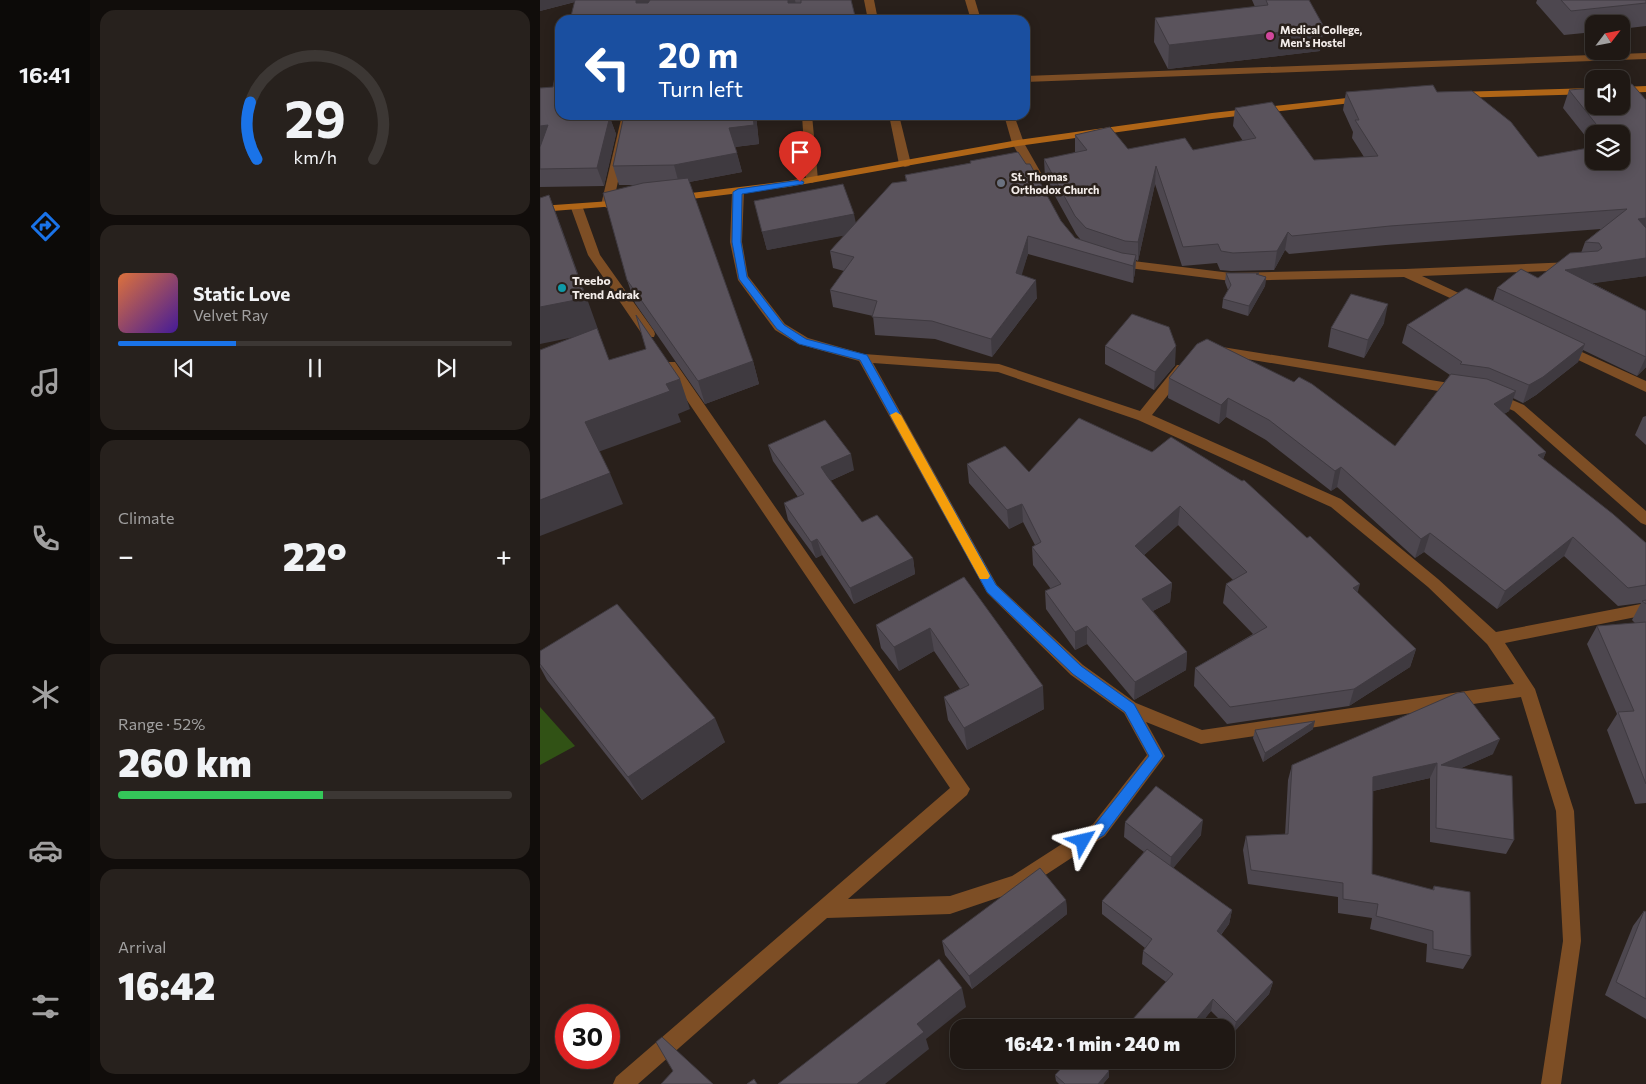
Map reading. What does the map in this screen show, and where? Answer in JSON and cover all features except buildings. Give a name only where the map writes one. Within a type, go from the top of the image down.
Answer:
[{"type":"main road","points":[[1630,90],[1646,89]]},
{"type":"main road","points":[[1447,95],[1585,91]]},
{"type":"main road","points":[[663,199],[738,192],[1018,143],[1212,116],[1379,98]]},
{"type":"main road","points":[[540,209],[577,208],[635,202]]},
{"type":"street","points":[[869,0],[872,15]]},
{"type":"street","points":[[970,0],[974,15]]},
{"type":"street","points":[[1030,79],[1646,56]]},
{"type":"street","points":[[607,205],[626,120]]},
{"type":"street","points":[[807,120],[812,180]]},
{"type":"street","points":[[895,120],[905,164]]},
{"type":"street","points":[[1011,120],[1018,143],[1046,194]]},
{"type":"street","points":[[738,192],[736,242],[742,277],[780,327],[803,341],[864,358],[999,368],[1143,417],[1336,503],[1433,583],[1493,639],[1527,689],[1565,811],[1572,941],[1551,1084]]},
{"type":"street","points":[[577,208],[594,255],[961,789],[623,1084]]},
{"type":"street","points":[[1105,260],[1143,268],[1231,277],[1405,273],[1587,265]]},
{"type":"street","points":[[1405,273],[1485,311]]},
{"type":"street","points":[[1548,340],[1646,387]]},
{"type":"street","points":[[1204,352],[1211,349],[1478,392],[1519,408],[1646,519]]},
{"type":"street","points":[[864,358],[992,589],[1077,670],[1130,708],[1201,738],[1527,689]]},
{"type":"street","points":[[1143,417],[1189,359]]},
{"type":"street","points":[[1493,639],[1646,609]]},
{"type":"street","points":[[823,910],[950,905],[1017,884],[1091,836],[1099,830],[1156,756],[1130,708]]},
{"type":"green space","points":[[540,707],[575,746],[540,765]]},
{"type":"slow traffic","points":[[896,415],[984,576]]},
{"type":"place","name":"Medical College, Men's Hostel","points":[[1270,36]]},
{"type":"place","name":"St. Thomas Orthodox Church","points":[[1001,183]]},
{"type":"place","name":"Treebo Trend Adrak","points":[[562,288]]},
{"type":"route","points":[[800,182],[738,192],[736,242],[742,277],[780,327],[803,341],[864,358],[992,589],[1077,670],[1130,708],[1156,756],[1099,830],[1083,841]]}]
